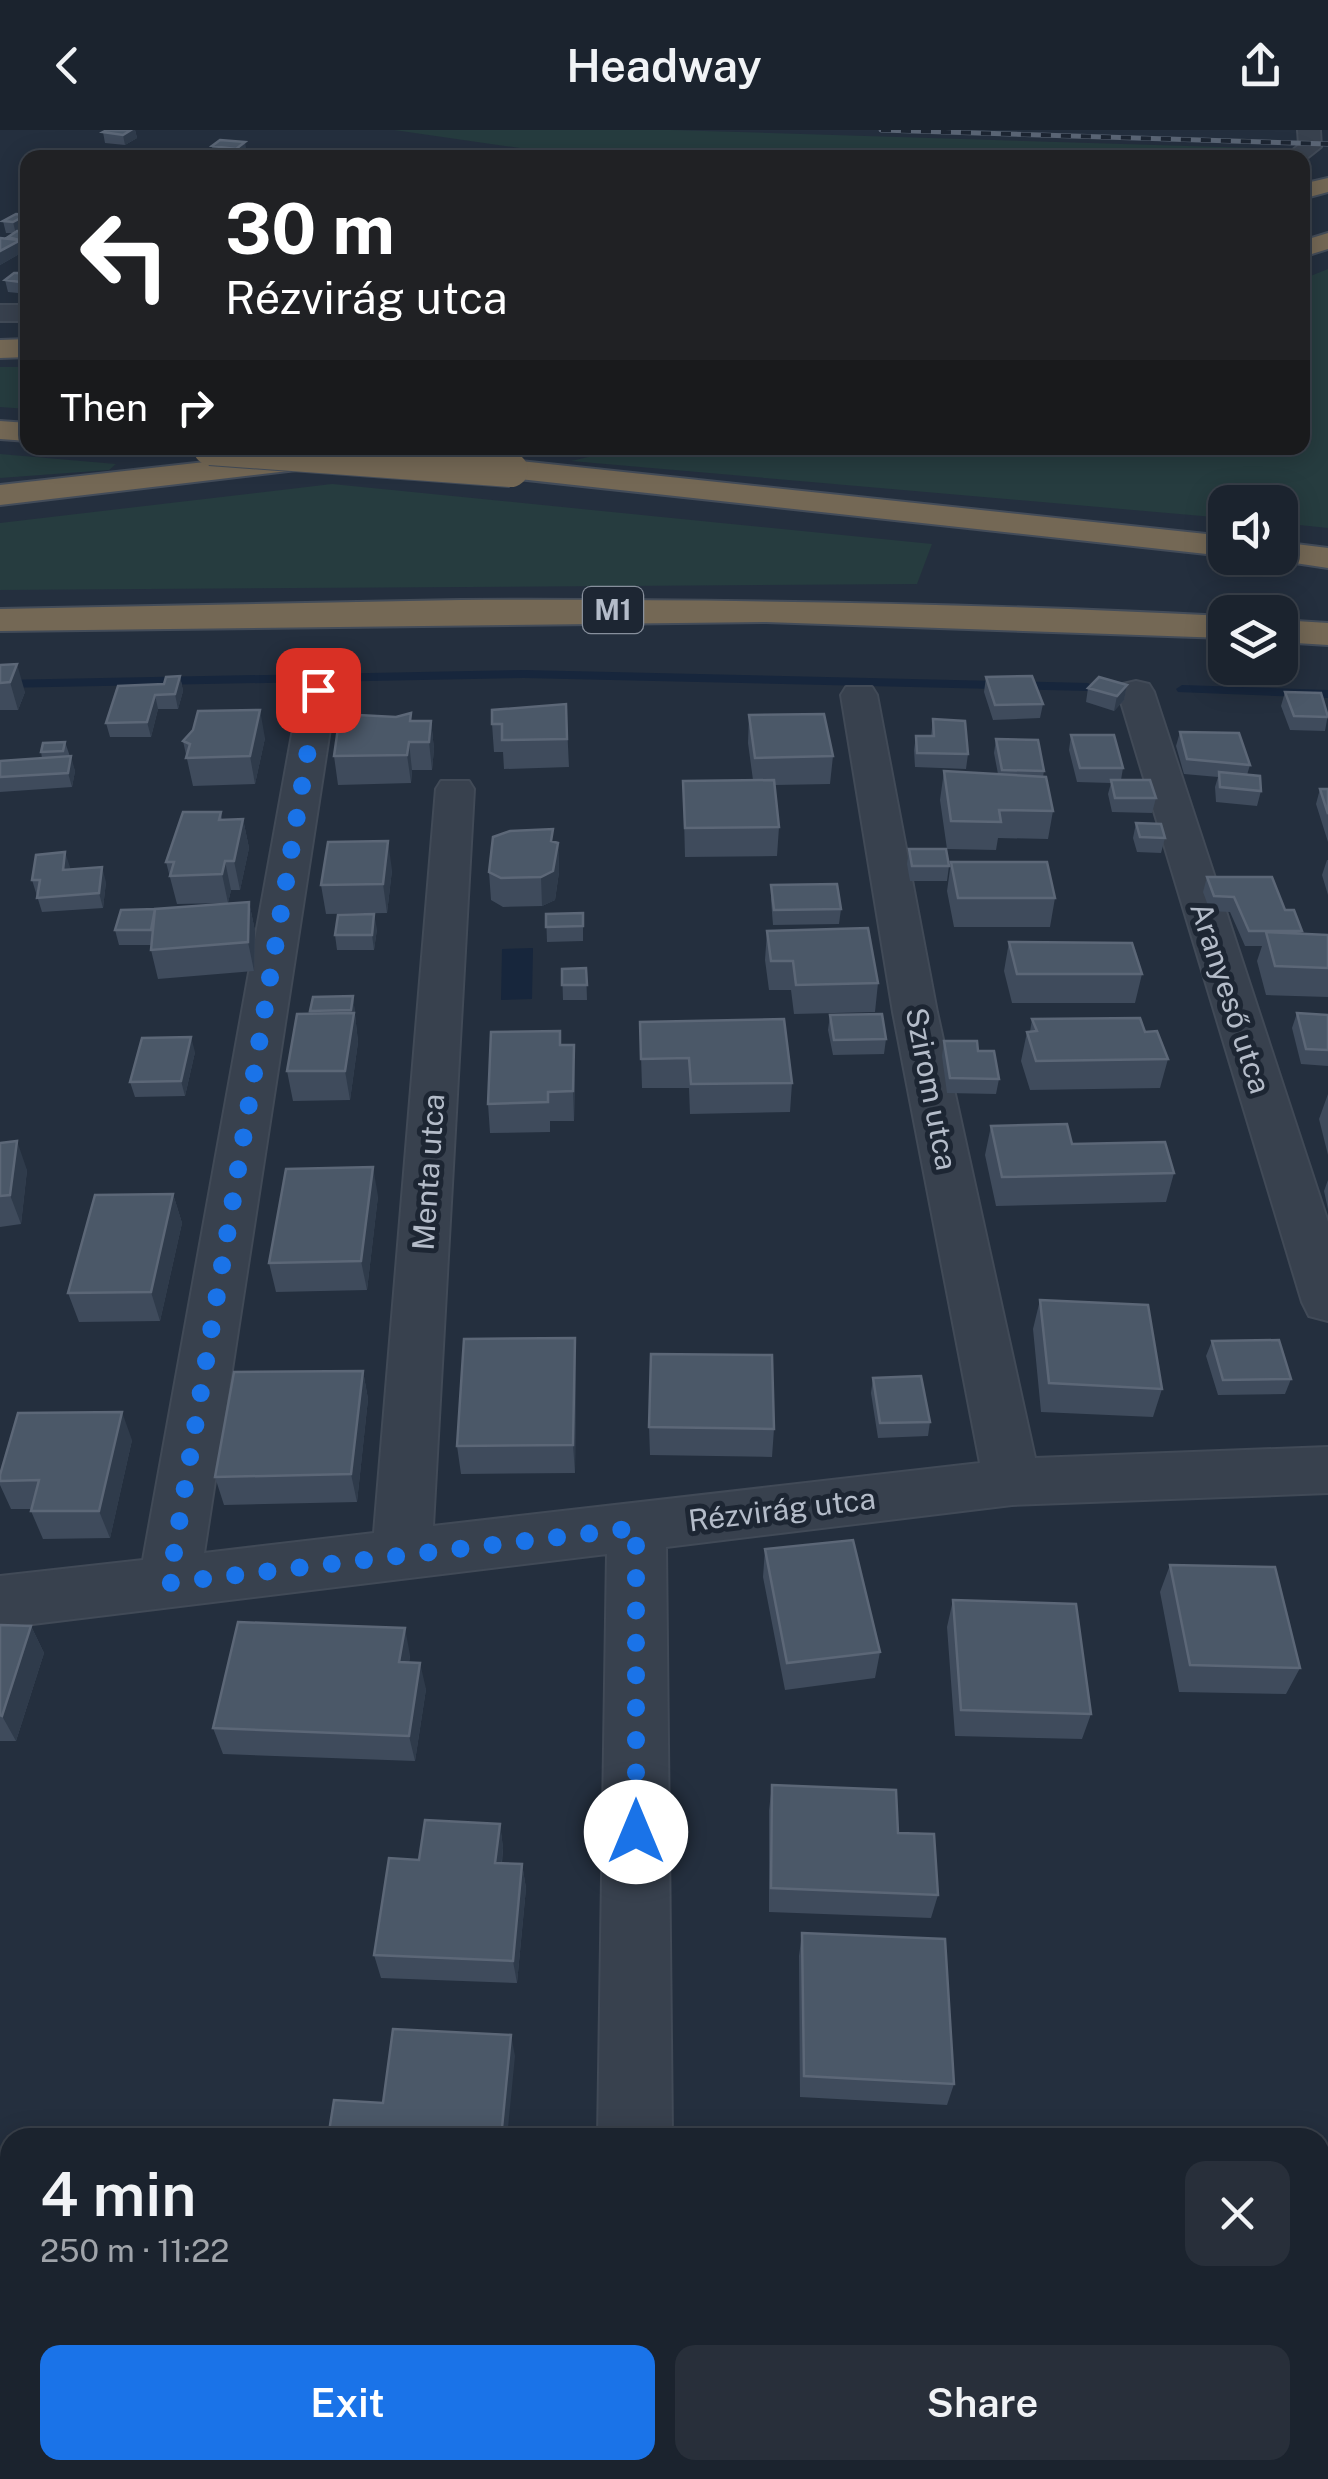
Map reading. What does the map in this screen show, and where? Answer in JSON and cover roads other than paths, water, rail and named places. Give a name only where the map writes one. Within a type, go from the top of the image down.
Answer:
[{"type":"highway","points":[[306,455],[512,470],[1208,544]]},
{"type":"highway","points":[[0,495],[342,455]]},
{"type":"highway","points":[[1298,554],[1328,558]]},
{"type":"highway","name":"M1","points":[[0,620],[348,612],[807,609],[1208,626]]},
{"type":"highway","points":[[1298,632],[1328,634]]},
{"type":"street","points":[[169,1583],[318,690]]},
{"type":"street","name":"Aranyeső utca","points":[[1136,692],[1328,1302]]},
{"type":"street","name":"Szirom utca","points":[[859,695],[894,874],[915,1012],[1012,1482]]},
{"type":"street","name":"Menta utca","points":[[402,1556],[455,788]]},
{"type":"street","name":"Rézvirág utca","points":[[0,1602],[1012,1482],[1328,1470]]},
{"type":"street","points":[[635,2128],[636,1528]]},
{"type":"water","points":[[533,948],[532,999],[501,1000],[502,949]]},
{"type":"waterway","points":[[0,684],[524,674],[1088,687]]},
{"type":"waterway","points":[[1182,689],[1328,694]]},
{"type":"railway","points":[[881,130],[1328,144]]}]
